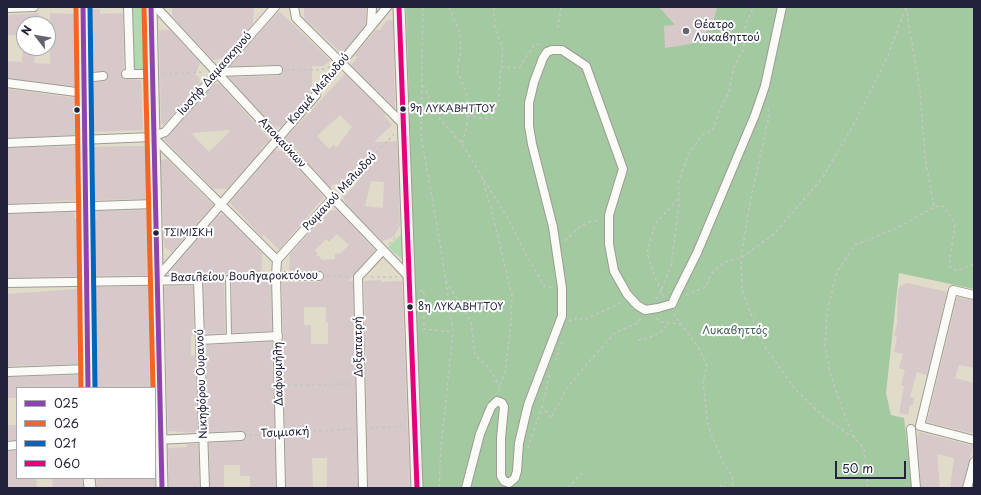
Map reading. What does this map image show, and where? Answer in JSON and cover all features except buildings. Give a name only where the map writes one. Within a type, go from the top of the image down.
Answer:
[{"type":"street","points":[[7,8],[34,7]]},
{"type":"street","points":[[82,7],[88,387]]},
{"type":"street","points":[[128,7],[127,74],[151,74]]},
{"type":"street","points":[[151,7],[158,440],[162,488]]},
{"type":"street","name":"Αποκαύκων","points":[[156,7],[409,278]]},
{"type":"street","name":"Ιωσήφ Δαμασκηνού","points":[[152,137],[165,132],[216,72],[275,7]]},
{"type":"street","points":[[294,7],[296,18],[403,124]]},
{"type":"street","points":[[371,27],[372,7]]},
{"type":"street","name":"Κοσμά Μελωδού","points":[[341,63],[387,7]]},
{"type":"street","points":[[399,7],[417,488]]},
{"type":"street","points":[[466,488],[480,434],[492,404],[499,401],[504,407],[501,438],[502,479],[509,486],[516,476],[518,447],[528,405],[562,316],[562,288],[553,227],[532,144],[529,126],[529,103],[539,64],[547,52],[556,49],[562,50],[586,66],[623,169],[609,215],[608,244],[614,271],[630,297],[644,312],[672,304],[697,253],[765,86],[782,7]]},
{"type":"street","points":[[216,72],[278,70]]},
{"type":"street","points":[[84,78],[103,76]]},
{"type":"street","points":[[7,83],[84,93]]},
{"type":"street","name":"Κοσμά Μελωδού","points":[[156,279],[316,95]]},
{"type":"street","points":[[7,143],[152,137],[222,204],[277,260]]},
{"type":"street","name":"Ρωμανού Μελωδού","points":[[277,260],[333,198]]},
{"type":"street","points":[[7,209],[154,204]]},
{"type":"street","points":[[358,277],[383,250]]},
{"type":"street","name":"Δαφνομήλη","points":[[277,260],[276,276],[281,488]]},
{"type":"street","name":"Βασιλείου Βουλγαροκτόνου","points":[[276,276],[319,276]]},
{"type":"street","name":"Δοξαπατρή","points":[[358,277],[363,488]]},
{"type":"street","name":"Βασιλείου Βουλγαροκτόνου","points":[[7,283],[156,279],[198,280]]},
{"type":"street","name":"Νικηφόρου Ουρανού","points":[[198,280],[205,488]]},
{"type":"street","points":[[974,295],[952,290],[920,426],[974,440]]},
{"type":"street","points":[[200,340],[278,336]]},
{"type":"street","points":[[7,372],[88,368]]},
{"type":"street","points":[[911,429],[916,488]]},
{"type":"street","points":[[158,440],[241,436]]},
{"type":"street","points":[[967,488],[974,462]]},
{"type":"lane","points":[[228,278],[229,338]]},
{"type":"path","points":[[423,7],[421,136],[453,332],[441,447],[439,488]]},
{"type":"path","points":[[449,7],[459,31],[461,50],[457,70],[467,95],[467,126],[462,144]]},
{"type":"path","points":[[467,116],[492,118],[498,106],[499,75],[503,50],[495,28],[494,7]]},
{"type":"path","points":[[558,28],[561,7]]},
{"type":"path","points":[[518,447],[526,452],[542,407],[551,418],[567,388],[586,365],[616,332],[638,323],[644,312],[659,296],[671,266],[679,196],[678,183],[688,155],[702,135],[713,130],[720,109],[729,92],[733,70],[744,48],[745,25],[754,7]]},
{"type":"path","points":[[906,7],[920,90],[925,157],[934,207]]},
{"type":"path","points":[[672,304],[691,292],[706,287],[711,274],[725,262],[741,258],[774,234],[824,177],[862,108],[888,53],[906,7]]},
{"type":"path","points":[[501,67],[519,68],[535,44],[541,44],[547,52]]},
{"type":"path","points":[[278,70],[320,70],[341,63]]},
{"type":"path","name":"Κοσμά Μελωδού","points":[[316,95],[341,63]]},
{"type":"path","points":[[151,74],[216,72]]},
{"type":"path","points":[[422,83],[440,119],[462,144],[508,217],[525,253],[545,287],[562,288]]},
{"type":"path","points":[[765,86],[769,116],[750,202],[741,258],[742,290],[761,342],[795,389],[827,420],[855,438]]},
{"type":"path","name":"Ρωμανού Μελωδού","points":[[333,198],[403,124]]},
{"type":"path","points":[[481,173],[512,295],[512,322],[505,373],[498,387]]},
{"type":"path","points":[[679,196],[655,224],[647,253],[652,263],[654,276],[661,291],[666,300],[672,304],[680,324],[699,348],[707,366],[703,381],[708,426],[724,464],[732,475],[733,488]]},
{"type":"path","points":[[868,488],[864,449],[855,438],[847,422],[831,376],[825,347],[827,314],[836,274],[855,245],[899,227],[934,207],[944,206],[955,224],[948,266],[957,271],[974,264]]},
{"type":"path","points":[[383,250],[407,226]]},
{"type":"path","name":"Βασιλείου Βουλγαροκτόνου","points":[[198,280],[276,276]]},
{"type":"path","name":"Βασιλείου Βουλγαροκτόνου","points":[[319,276],[409,278]]},
{"type":"path","points":[[445,279],[470,322],[475,355],[488,367],[498,387],[499,401]]},
{"type":"path","points":[[410,291],[424,290],[424,329],[453,332]]},
{"type":"path","points":[[562,316],[566,320],[573,321],[576,318],[584,320],[616,307],[630,297]]},
{"type":"path","points":[[644,312],[647,317],[656,318],[662,322],[680,324]]},
{"type":"path","points":[[638,340],[660,333],[669,323]]},
{"type":"path","points":[[279,386],[360,384]]},
{"type":"path","name":"Τσιμισκή","points":[[241,436],[415,425]]},
{"type":"path","points":[[568,488],[584,471]]},
{"type":"path","points":[[721,488],[721,485],[727,488]]},
{"type":"green space","points":[[130,7],[147,7],[147,72],[132,73]]},
{"type":"green space","name":"Λυκαβηττός","points":[[406,7],[974,7],[974,289],[899,273],[886,393],[891,415],[904,418],[912,488],[422,488]]},
{"type":"green space","points":[[404,232],[405,262],[388,247]]},
{"type":"transit line","name":"026","points":[[76,7],[81,387]]},
{"type":"transit line","name":"025","points":[[83,7],[88,387]]},
{"type":"transit line","name":"021","points":[[90,7],[95,387]]},
{"type":"transit line","name":"026","points":[[144,7],[153,387]]},
{"type":"transit line","name":"025","points":[[151,7],[162,488]]},
{"type":"transit line","name":"060","points":[[399,7],[417,488]]},
{"type":"place","name":"Θέατρο Λυκαβηττού","points":[[686,31]]},
{"type":"place","name":"9η ΛΥΚΑΒΗΤΤΟΥ","points":[[403,109]]},
{"type":"place","name":"ΤΣΙΜΙΣΚΗ","points":[[156,233]]},
{"type":"place","name":"8η ΛΥΚΑΒΗΤΤΟΥ","points":[[410,307]]}]
